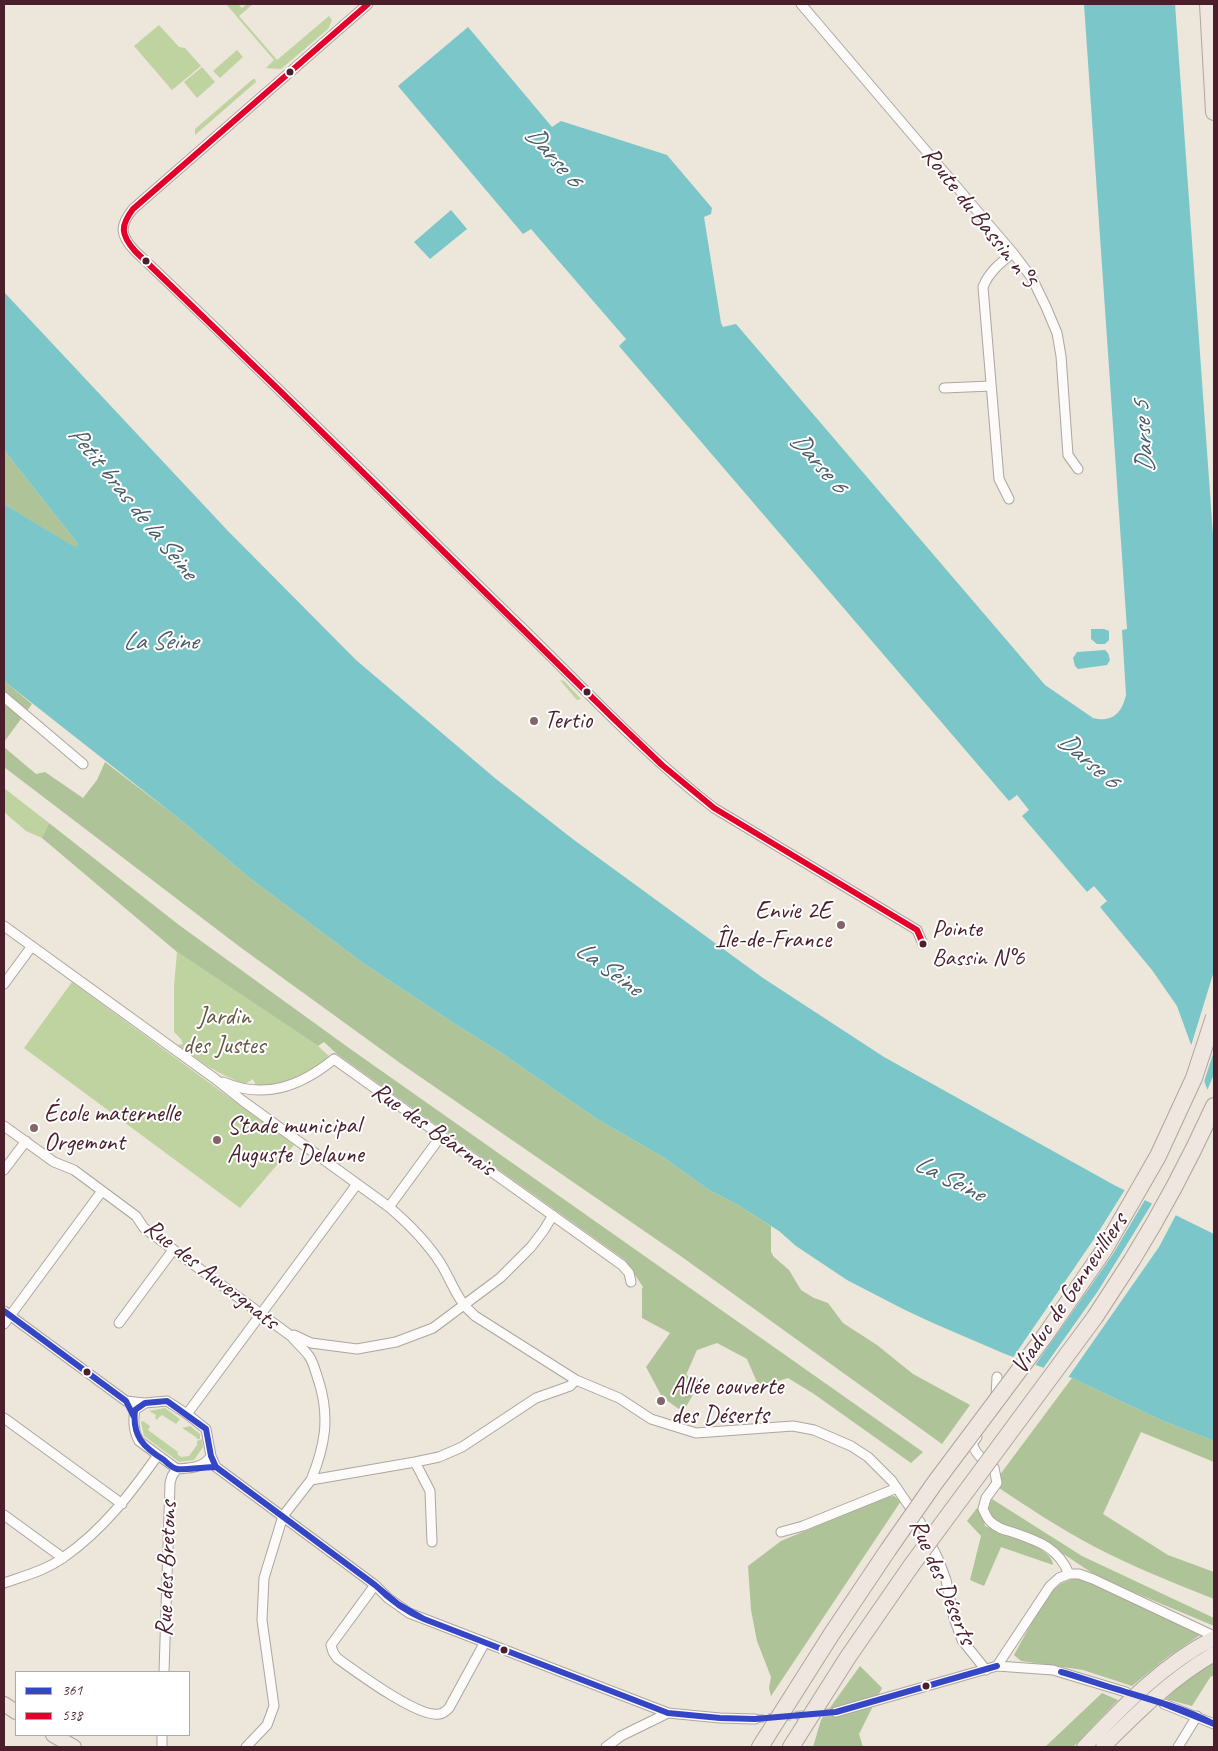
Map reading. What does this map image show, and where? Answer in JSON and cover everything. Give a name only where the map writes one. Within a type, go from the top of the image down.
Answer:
[{"type":"highway","points":[[1208,4],[1214,112]]},
{"type":"highway","name":"Viaduc de Gennevilliers","points":[[760,1747],[888,1550],[934,1484],[1044,1337],[1104,1250],[1162,1147],[1194,1078],[1214,1017]]},
{"type":"highway","name":"Viaduc de Gennevilliers","points":[[791,1747],[848,1658],[911,1566],[1095,1317],[1159,1216],[1192,1155],[1214,1106]]},
{"type":"main road","points":[[1084,1747],[1127,1703],[1151,1682],[1182,1657],[1212,1642]]},
{"type":"main road","points":[[1103,1747],[1168,1685],[1185,1672],[1212,1642]]},
{"type":"main road","points":[[4,1704],[15,1711]]},
{"type":"main road","points":[[52,1736],[63,1747]]},
{"type":"main road","points":[[53,1736],[74,1747]]},
{"type":"street","points":[[373,4],[365,7],[133,209],[124,225],[124,238],[134,252],[223,335],[612,716],[691,790],[714,808],[917,930],[923,944]]},
{"type":"street","name":"Route du Bassin n°5","points":[[801,4],[1013,253],[1032,278],[1057,333],[1061,356],[1068,455],[1078,469]]},
{"type":"street","points":[[1008,499],[999,479],[983,287],[994,268],[1013,253]]},
{"type":"street","points":[[944,388],[991,386]]},
{"type":"street","points":[[4,697],[83,764]]},
{"type":"street","points":[[4,926],[389,1207],[427,1245],[441,1265],[464,1306]]},
{"type":"street","points":[[4,984],[32,946]]},
{"type":"street","name":"Rue des Béarnais","points":[[214,1078],[230,1085],[246,1088],[260,1090],[284,1088],[314,1074],[334,1059],[622,1265],[629,1272],[631,1282]]},
{"type":"street","name":"Rue des Auvergnats","points":[[4,1126],[54,1162],[74,1170],[136,1216],[144,1228],[291,1336],[310,1358],[321,1389],[325,1409],[326,1430],[323,1448],[311,1480],[283,1516]]},
{"type":"street","points":[[389,1207],[441,1136]]},
{"type":"street","points":[[4,1170],[26,1141]]},
{"type":"street","points":[[187,1414],[357,1184]]},
{"type":"street","points":[[4,1324],[7,1313],[102,1191]]},
{"type":"street","points":[[274,1324],[311,1343],[357,1349],[388,1344],[413,1337],[433,1328],[489,1288],[517,1263],[554,1215]]},
{"type":"street","points":[[119,1323],[174,1250]]},
{"type":"street","name":"Rue des Déserts","points":[[464,1306],[475,1316],[576,1380],[619,1398],[651,1419],[696,1433],[793,1426],[814,1430],[852,1446],[868,1457],[892,1481],[920,1522],[946,1580],[954,1618],[962,1640],[986,1670]]},
{"type":"street","points":[[7,1313],[126,1401],[134,1417]]},
{"type":"street","points":[[997,1377],[996,1399],[987,1420],[972,1444],[980,1458],[994,1468],[997,1483],[986,1498],[983,1509],[989,1521],[998,1528],[1026,1537],[1056,1552],[1064,1562],[1069,1574]]},
{"type":"street","points":[[311,1480],[439,1457],[462,1446],[536,1398],[570,1386],[576,1380]]},
{"type":"street","points":[[126,1401],[145,1403],[167,1401],[187,1414],[206,1429],[211,1456],[216,1467],[375,1585],[388,1598],[408,1613],[668,1713],[755,1719]]},
{"type":"street","points":[[145,1403],[135,1410],[134,1417],[136,1436],[140,1441],[178,1469],[216,1467]]},
{"type":"street","points":[[4,1418],[122,1504]]},
{"type":"street","points":[[4,1583],[32,1573],[63,1558],[96,1531],[122,1504],[158,1455]]},
{"type":"street","points":[[198,1467],[206,1463],[211,1456]]},
{"type":"street","points":[[415,1462],[430,1491],[432,1542]]},
{"type":"street","name":"Rue des Bretons","points":[[164,1671],[170,1483],[172,1476],[178,1469]]},
{"type":"street","points":[[781,1532],[803,1526],[897,1488]]},
{"type":"street","points":[[4,1514],[63,1558]]},
{"type":"street","points":[[246,1747],[267,1725],[274,1706],[262,1620],[264,1578],[283,1516]]},
{"type":"street","points":[[997,1666],[1050,1586],[1059,1578],[1069,1574],[1079,1574],[1094,1579],[1212,1642]]},
{"type":"street","points":[[375,1585],[331,1645],[337,1658],[392,1696],[429,1714],[444,1712],[449,1708],[485,1642]]},
{"type":"street","points":[[836,1712],[997,1666],[1053,1670],[1126,1692]]},
{"type":"street","points":[[1164,1704],[1214,1724]]},
{"type":"street","points":[[606,1747],[621,1736],[668,1713]]},
{"type":"street","points":[[1178,1747],[1197,1716]]},
{"type":"green space","points":[[226,4],[238,4],[242,8],[247,4],[253,4],[239,16],[277,60],[329,16],[332,20],[328,29],[281,69],[266,68],[274,60]]},
{"type":"green space","points":[[159,25],[179,47],[185,48],[201,66],[172,90],[134,46]]},
{"type":"green space","points":[[237,50],[243,57],[220,78],[213,71]]},
{"type":"green space","points":[[202,67],[215,82],[197,98],[184,82]]},
{"type":"green space","points":[[253,79],[256,82],[195,135],[195,129]]},
{"type":"green space","points":[[4,450],[78,544],[76,548],[4,504]]},
{"type":"green space","points":[[560,680],[564,681],[581,699],[577,700]]},
{"type":"green space","points":[[4,681],[32,704],[4,742]]},
{"type":"green space","points":[[4,747],[36,774],[45,772],[83,798],[97,780],[105,762],[177,817],[251,879],[363,963],[500,1052],[597,1119],[663,1157],[709,1190],[738,1205],[771,1226],[771,1252],[789,1270],[801,1290],[814,1298],[828,1303],[843,1323],[877,1345],[913,1374],[970,1405],[942,1444],[682,1257],[400,1063],[240,947],[4,767]]},
{"type":"green space","points":[[4,788],[49,823],[42,838],[26,831],[4,812]]},
{"type":"green space","points":[[49,823],[179,925],[349,1048],[923,1452],[911,1463],[814,1394],[788,1378],[759,1387],[747,1359],[717,1343],[697,1350],[686,1375],[701,1381],[683,1412],[662,1397],[646,1367],[670,1333],[642,1318],[643,1287],[625,1260],[337,1054],[324,1042],[318,1046],[177,952],[42,838]]},
{"type":"green space","name":"Jardin des Justes","points":[[177,952],[318,1046],[331,1058],[286,1085],[257,1088],[253,1079],[245,1084],[218,1072],[194,1057],[178,1045],[183,1044],[174,1032],[174,986]]},
{"type":"green space","points":[[72,982],[294,1145],[240,1208],[24,1048]]},
{"type":"green space","points":[[1072,1378],[1161,1420],[1214,1441],[1214,1462],[1141,1432],[1103,1514],[1168,1555],[1214,1572],[1214,1599],[1139,1568],[1095,1547],[1030,1509],[993,1484]]},
{"type":"green space","points":[[165,1408],[180,1419],[176,1424],[162,1415],[158,1420],[155,1418],[156,1415],[149,1411]]},
{"type":"green space","points":[[143,1421],[150,1426],[148,1430],[178,1452],[177,1454],[181,1457],[189,1456],[197,1445],[197,1441],[202,1439],[203,1447],[194,1460],[179,1462],[144,1436],[141,1422]]},
{"type":"green space","points":[[190,1426],[200,1434],[200,1439],[197,1439],[182,1428]]},
{"type":"green space","points":[[894,1496],[901,1501],[771,1696],[769,1688],[771,1677],[757,1641],[751,1610],[748,1566],[781,1541],[886,1497]]},
{"type":"green space","points":[[992,1499],[1082,1556],[1214,1618],[1214,1626],[1092,1573],[1044,1541],[1002,1526],[993,1520],[988,1507]]},
{"type":"green space","points":[[977,1508],[981,1511],[985,1526],[1036,1546],[1051,1558],[1053,1565],[1001,1547],[984,1586],[970,1580],[981,1536],[967,1521]]},
{"type":"green space","points":[[1075,1578],[1088,1581],[1203,1633],[1165,1659],[1132,1686],[1083,1670],[1021,1661],[1014,1655],[1046,1599],[1058,1586]]},
{"type":"green space","points":[[1214,1661],[1214,1677],[1211,1676],[1192,1706],[1166,1699],[1186,1679]]},
{"type":"green space","points":[[860,1666],[882,1688],[859,1734],[863,1747],[813,1747],[821,1720]]},
{"type":"green space","points":[[1102,1693],[1118,1700],[1073,1747],[1045,1747]]},
{"type":"water","points":[[1084,4],[1175,4],[1214,549],[1214,1108],[1177,1006],[1152,970],[1100,907],[1107,901],[1094,886],[1087,892],[1022,816],[1029,810],[1017,795],[1009,801],[619,346],[626,339],[531,229],[523,234],[398,86],[468,27],[552,127],[561,121],[667,155],[712,208],[711,214],[704,217],[723,327],[736,324],[1045,685],[1093,718],[1106,719],[1119,712],[1126,695],[1122,630],[1127,629]]},
{"type":"water","points":[[451,210],[467,229],[430,259],[414,242]]},
{"type":"water","name":"La Seine","points":[[4,292],[228,531],[356,660],[496,779],[574,840],[763,978],[884,1057],[1114,1185],[1214,1234],[1214,1441],[1161,1420],[1072,1378],[1005,1354],[933,1323],[847,1280],[796,1246],[779,1231],[738,1205],[709,1190],[663,1157],[597,1119],[500,1052],[363,963],[251,879],[177,817],[4,681],[4,504],[75,547],[78,544],[4,450]]},
{"type":"water","points":[[1091,629],[1109,631],[1109,640],[1105,644],[1097,644],[1091,639]]},
{"type":"water","points":[[1105,650],[1110,660],[1107,665],[1078,669],[1075,666],[1073,658],[1077,652]]},
{"type":"pier","points":[[1214,971],[1214,1051],[1203,1085],[1190,1049]]},
{"type":"pier","points":[[1214,1074],[1214,1110],[1206,1093]]},
{"type":"pier","points":[[1126,1188],[1146,1198],[1113,1254],[1034,1367],[1012,1359],[1094,1239]]},
{"type":"pier","points":[[1153,1202],[1177,1213],[1159,1247],[1067,1379],[1042,1370],[1098,1291]]},
{"type":"tunnel","points":[[755,1719],[836,1712]]},
{"type":"transit line","name":"538","points":[[368,4],[133,209],[124,226],[127,240],[135,251],[662,765],[714,808],[917,930],[923,944]]},
{"type":"transit line","name":"361","points":[[4,1311],[126,1401],[134,1417]]},
{"type":"transit line","name":"361","points":[[167,1401],[206,1429],[211,1456],[216,1467],[175,1468],[150,1450],[140,1440],[135,1427],[135,1410],[145,1403],[167,1401]]},
{"type":"transit line","name":"361","points":[[216,1467],[375,1585]]},
{"type":"transit line","name":"361","points":[[375,1585],[398,1604],[424,1619]]},
{"type":"transit line","name":"361","points":[[375,1585],[398,1605],[424,1619]]},
{"type":"transit line","name":"361","points":[[424,1619],[668,1713]]},
{"type":"transit line","name":"361","points":[[424,1619],[668,1713]]},
{"type":"transit line","name":"361","points":[[668,1713],[755,1719],[836,1712],[997,1666]]},
{"type":"transit line","name":"361","points":[[1061,1672],[1166,1704],[1214,1724],[1164,1704],[1061,1672]]},
{"type":"place","name":"Tertio","points":[[534,721]]},
{"type":"place","name":"Envie 2E Île-de-France","points":[[841,925]]},
{"type":"place","name":"Pointe Bassin N°6","points":[[923,944]]},
{"type":"place","name":"École maternelle Orgemont","points":[[34,1128]]},
{"type":"place","name":"Stade municipal Auguste Delaune","points":[[217,1140]]},
{"type":"place","name":"Allée couverte des Déserts","points":[[661,1401]]},
{"type":"water label","name":"Darse 6","points":[[553,157]]},
{"type":"water label","name":"Darse 5","points":[[1144,437]]},
{"type":"water label","name":"Darse 6","points":[[818,463]]},
{"type":"water label","name":"Petit bras de la Seine","points":[[132,503]]},
{"type":"water label","name":"Darse 6","points":[[1088,761]]}]
